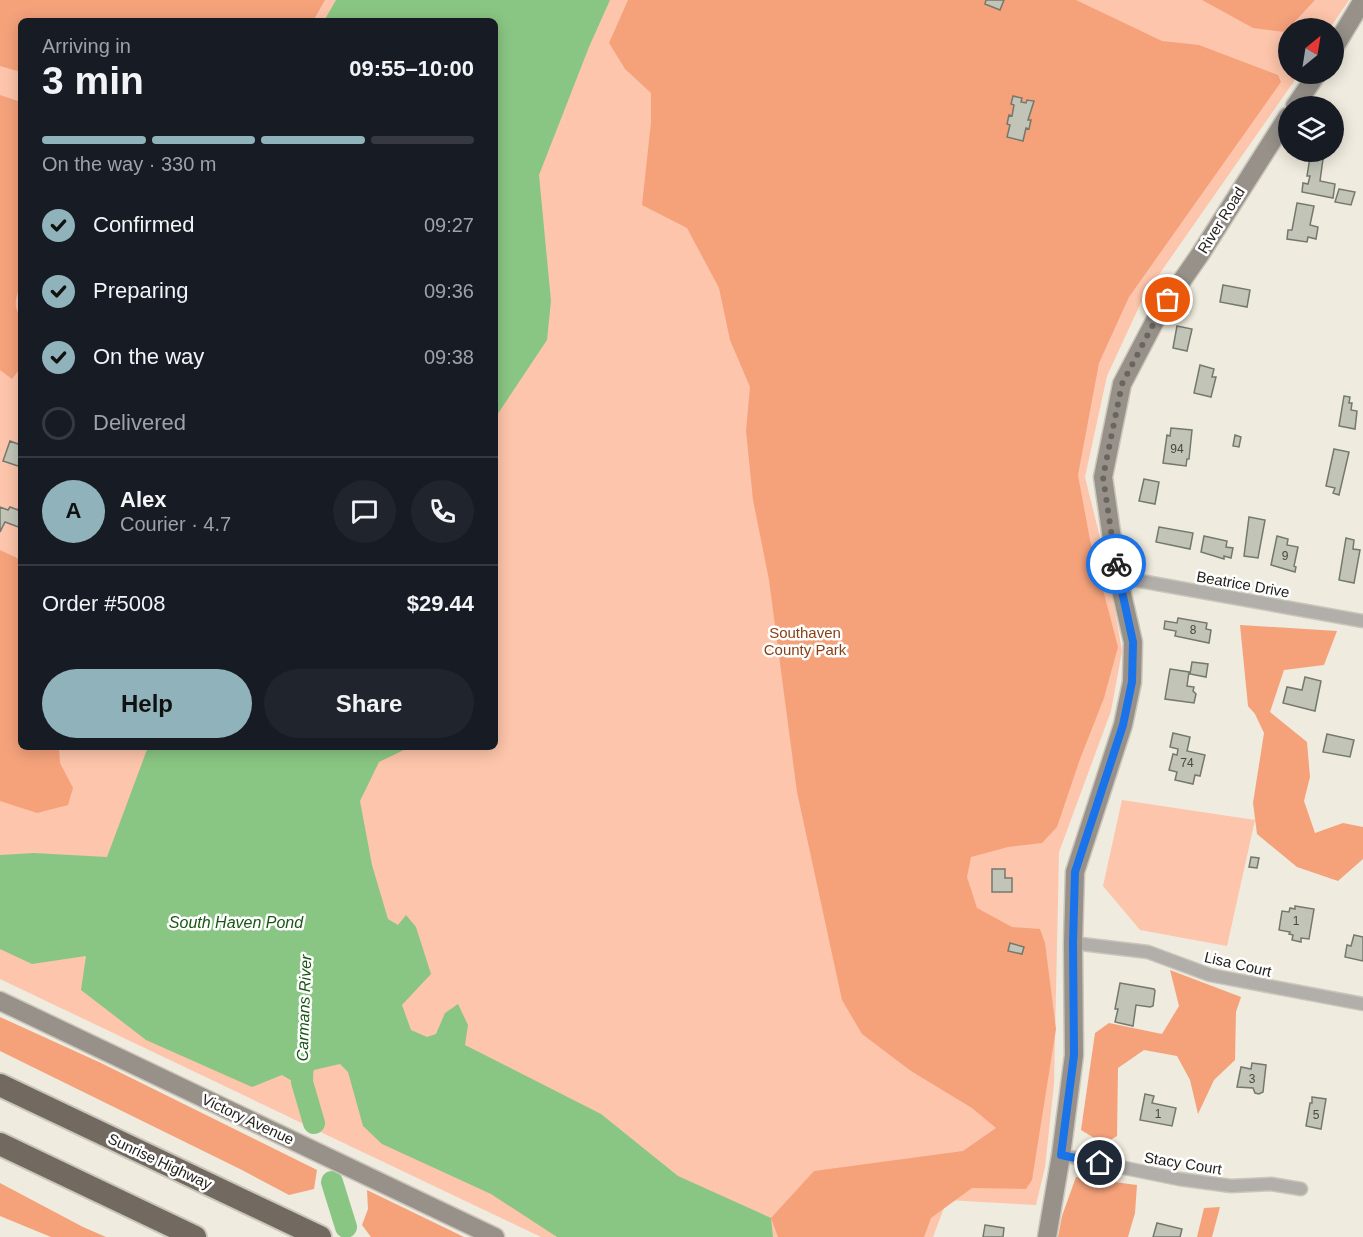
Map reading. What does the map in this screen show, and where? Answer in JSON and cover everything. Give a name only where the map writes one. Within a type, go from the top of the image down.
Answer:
[{"type":"highway","name":"Sunrise Highway","points":[[0,1084],[320,1237]]},
{"type":"highway","points":[[0,1144],[195,1237]]},
{"type":"street","points":[[1344,31],[1363,0]]},
{"type":"street","name":"River Road","points":[[1047,1237],[1061,1155],[1074,1055],[1075,872],[1123,725],[1132,682],[1133,642],[1118,577],[1103,477],[1122,384],[1158,315],[1201,253],[1278,132]]},
{"type":"street","name":"Beatrice Drive","points":[[1118,577],[1363,621]]},
{"type":"street","name":"Lisa Court","points":[[1073,943],[1148,952],[1210,975],[1363,1004]]},
{"type":"street","name":"Victory Avenue","points":[[0,1001],[495,1237]]},
{"type":"street","name":"Stacy Court","points":[[1061,1155],[1179,1179],[1231,1186],[1271,1184],[1300,1189]]},
{"type":"green space","name":"Southaven County Park","points":[[0,0],[1349,0],[1337,18],[1278,18],[1278,84],[1292,84],[1284,96],[1278,96],[1278,104],[1144,296],[1107,376],[1085,477],[1108,570],[1122,651],[1111,711],[1059,852],[1054,1084],[1045,1167],[1036,1205],[947,1200],[933,1237],[541,1237],[0,979]]},
{"type":"green space","points":[[0,0],[325,0],[315,18],[18,18],[18,71],[0,66]]},
{"type":"green space","points":[[628,0],[1076,0],[1162,41],[1199,45],[1278,75],[1280,84],[1129,297],[1099,363],[1078,475],[1090,540],[1118,647],[1104,698],[1057,827],[1042,843],[1008,847],[971,857],[967,877],[977,908],[1012,927],[1040,929],[1045,943],[1056,1029],[1032,1180],[1026,1189],[972,1188],[931,1218],[924,1237],[778,1237],[771,1218],[814,1171],[963,1151],[996,1128],[972,1108],[911,1071],[862,1034],[842,1000],[797,792],[769,580],[753,500],[746,431],[750,387],[730,340],[719,288],[687,228],[642,205],[651,122],[651,93],[625,69],[609,43]]},
{"type":"green space","points":[[1202,0],[1315,0],[1298,18],[1278,18],[1278,31],[1253,28]]},
{"type":"green space","points":[[0,95],[18,101],[18,292],[16,309],[18,313],[18,371],[12,379],[0,370]]},
{"type":"green space","points":[[0,550],[18,559],[18,750],[59,750],[60,763],[73,788],[68,805],[37,813],[0,801]]},
{"type":"green space","points":[[1240,625],[1337,631],[1324,665],[1284,670],[1270,712],[1307,742],[1310,777],[1304,801],[1315,833],[1343,823],[1363,827],[1363,859],[1338,881],[1297,867],[1257,834],[1253,803],[1264,733],[1255,714],[1248,706]]},
{"type":"green space","points":[[1122,800],[1255,820],[1227,946],[1140,930],[1103,886]]},
{"type":"green space","points":[[1170,970],[1241,997],[1236,1012],[1235,1060],[1214,1080],[1198,1114],[1190,1080],[1177,1056],[1144,1050],[1118,1068],[1117,1136],[1104,1144],[1081,1130],[1095,1033],[1109,1023],[1162,1034],[1179,1006]]},
{"type":"green space","points":[[0,1017],[101,1063],[317,1170],[314,1189],[289,1195],[0,1051]]},
{"type":"green space","points":[[1076,1177],[1137,1185],[1135,1213],[1128,1237],[1058,1237],[1062,1216]]},
{"type":"green space","points":[[0,1183],[106,1237],[51,1237],[0,1216]]},
{"type":"green space","points":[[367,1190],[464,1237],[371,1237],[362,1225],[368,1209]]},
{"type":"green space","points":[[1220,1207],[1212,1237],[1197,1237],[1204,1208]]},
{"type":"water","points":[[336,0],[610,0],[539,175],[551,301],[547,340],[498,414],[498,18],[326,18]]},
{"type":"water","name":"South Haven Pond","points":[[147,750],[404,750],[379,762],[360,801],[372,865],[388,919],[398,925],[406,915],[416,927],[431,974],[402,1005],[411,1030],[427,1037],[436,1034],[445,1013],[458,1004],[468,1025],[465,1045],[601,1114],[678,1176],[771,1218],[773,1237],[557,1237],[491,1194],[382,1144],[363,1126],[348,1072],[340,1064],[314,1070],[310,1076],[311,1079],[293,1085],[292,1081],[282,1075],[252,1087],[146,1040],[81,990],[86,956],[32,964],[0,949],[0,855],[34,853],[107,857]]},
{"type":"building","points":[[986,0],[1004,0],[1000,10],[985,4]]},
{"type":"building","points":[[1013,96],[1022,98],[1021,102],[1034,101],[1028,120],[1031,120],[1029,129],[1026,128],[1023,141],[1007,137],[1010,125],[1007,124],[1009,115],[1012,116],[1014,105],[1011,104]]},
{"type":"building","points":[[1309,162],[1323,162],[1320,181],[1335,184],[1333,198],[1302,192],[1303,183],[1308,184],[1310,176],[1307,176]]},
{"type":"building","points":[[1339,189],[1355,192],[1351,205],[1335,202]]},
{"type":"building","points":[[1297,203],[1314,206],[1310,225],[1318,227],[1316,239],[1308,237],[1307,242],[1287,239],[1288,230],[1292,230]]},
{"type":"building","points":[[1223,285],[1250,290],[1247,307],[1220,302]]},
{"type":"building","points":[[1177,326],[1192,329],[1187,351],[1173,348]]},
{"type":"building","points":[[1200,365],[1214,369],[1212,377],[1216,377],[1211,397],[1194,393]]},
{"type":"building","points":[[1344,396],[1350,397],[1351,410],[1357,411],[1355,429],[1339,426]]},
{"type":"building","points":[[1171,428],[1192,430],[1189,459],[1187,459],[1186,466],[1163,463],[1167,435],[1170,436]]},
{"type":"building","points":[[1235,435],[1241,437],[1239,447],[1233,446]]},
{"type":"building","points":[[10,441],[18,444],[18,466],[3,461]]},
{"type":"building","points":[[1334,449],[1349,452],[1339,495],[1333,493],[1335,488],[1326,486]]},
{"type":"building","points":[[1144,479],[1159,482],[1155,504],[1139,501]]},
{"type":"building","points":[[0,507],[8,510],[10,507],[18,510],[18,527],[5,522],[0,532]]},
{"type":"building","points":[[1249,517],[1265,520],[1258,558],[1244,556]]},
{"type":"building","points":[[1159,527],[1193,533],[1190,549],[1156,542]]},
{"type":"building","points":[[1204,536],[1227,541],[1226,547],[1233,548],[1231,558],[1224,556],[1224,559],[1201,552]]},
{"type":"building","points":[[1277,536],[1288,539],[1287,545],[1298,547],[1295,572],[1271,565]]},
{"type":"building","points":[[1346,538],[1354,540],[1353,549],[1360,550],[1354,583],[1339,580]]},
{"type":"building","points":[[1178,618],[1207,623],[1206,629],[1211,630],[1209,643],[1175,636],[1176,631],[1164,629],[1165,621],[1177,623]]},
{"type":"building","points":[[1192,662],[1208,664],[1206,677],[1190,674]]},
{"type":"building","points":[[1170,669],[1189,672],[1187,686],[1194,687],[1193,691],[1196,694],[1194,703],[1165,699]]},
{"type":"building","points":[[1305,677],[1321,681],[1315,711],[1283,703],[1287,687],[1302,690]]},
{"type":"building","points":[[1173,733],[1190,737],[1187,751],[1205,755],[1200,776],[1195,775],[1193,784],[1175,780],[1177,772],[1169,770],[1173,754],[1177,755],[1178,749],[1170,747]]},
{"type":"building","points":[[1327,734],[1354,740],[1350,757],[1323,752]]},
{"type":"building","points":[[1251,857],[1259,858],[1257,868],[1249,867]]},
{"type":"building","points":[[992,869],[1005,869],[1005,878],[1012,878],[1012,892],[992,892]]},
{"type":"building","points":[[1295,906],[1314,909],[1309,939],[1301,938],[1301,942],[1292,940],[1293,935],[1289,934],[1290,932],[1279,930],[1282,911],[1289,912],[1290,908],[1295,909]]},
{"type":"building","points":[[1354,935],[1363,937],[1363,961],[1345,957],[1347,945],[1351,946]]},
{"type":"building","points":[[1010,943],[1024,947],[1022,954],[1008,951]]},
{"type":"building","points":[[1120,983],[1155,991],[1153,1006],[1136,1005],[1133,1026],[1115,1022]]},
{"type":"building","points":[[1252,1063],[1266,1065],[1263,1092],[1259,1094],[1255,1093],[1253,1088],[1237,1087],[1241,1067],[1251,1069]]},
{"type":"building","points":[[1145,1094],[1154,1096],[1152,1103],[1176,1108],[1172,1126],[1140,1120]]},
{"type":"building","points":[[1312,1097],[1326,1099],[1321,1129],[1306,1126]]},
{"type":"building","points":[[1157,1223],[1182,1229],[1180,1237],[1153,1237]]},
{"type":"building","points":[[985,1225],[1004,1228],[1003,1237],[983,1237]]},
{"type":"waterway","name":"Carmans River","points":[[303,1051],[302,1082],[314,1123]]},
{"type":"waterway","name":"Carmans River","points":[[332,1182],[346,1227]]},
{"type":"way so far","points":[[1116,564],[1103,477],[1122,384],[1168,300]]},
{"type":"route","points":[[1100,1163],[1061,1155],[1074,1055],[1075,872],[1123,725],[1132,682],[1133,642],[1116,564]]}]
